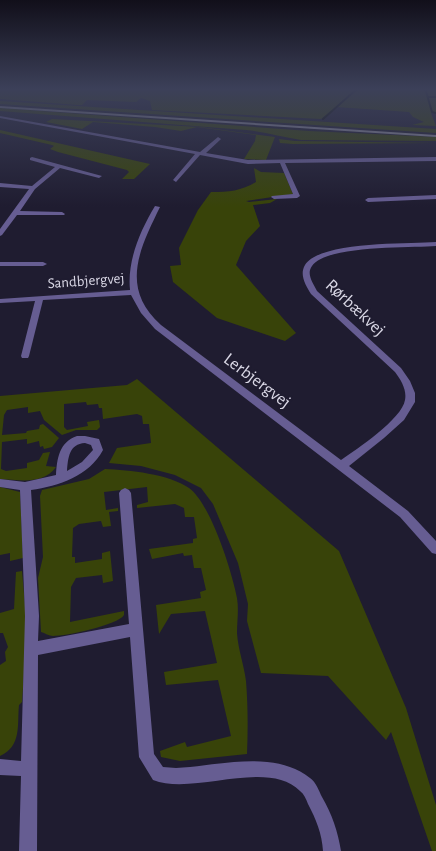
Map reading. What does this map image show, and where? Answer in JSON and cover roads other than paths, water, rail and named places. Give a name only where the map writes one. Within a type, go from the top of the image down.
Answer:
[{"type":"street","points":[[60,128],[248,162],[436,159]]},
{"type":"street","points":[[176,180],[200,153],[218,139]]},
{"type":"street","points":[[32,159],[99,176]]},
{"type":"street","points":[[428,159],[436,168]]},
{"type":"street","points":[[274,198],[297,196],[282,162]]},
{"type":"street","points":[[0,234],[11,214],[33,188],[59,166]]},
{"type":"street","points":[[0,185],[33,188]]},
{"type":"street","points":[[368,200],[436,197]]},
{"type":"street","points":[[134,292],[139,245],[157,207]]},
{"type":"street","points":[[11,214],[62,214]]},
{"type":"street","name":"Rørbækvej","points":[[342,466],[404,414],[410,401],[410,394],[405,379],[398,370],[314,292],[306,280],[307,268],[310,263],[322,255],[338,250],[436,244]]},
{"type":"street","points":[[0,264],[43,264]]},
{"type":"street","name":"Sandbjergvej","points":[[0,301],[134,292]]},
{"type":"street","name":"Lerbjergvej","points":[[134,292],[146,315],[158,327],[404,514],[436,549]]},
{"type":"street","name":"Sandbjergvej","points":[[25,356],[40,298]]},
{"type":"street","points":[[0,483],[25,486],[61,477]]},
{"type":"street","points":[[25,486],[32,616],[28,851]]},
{"type":"street","points":[[125,492],[147,756],[159,774],[174,778],[252,770],[279,772],[290,776],[306,785],[320,809],[331,841],[332,851]]},
{"type":"street","points":[[32,649],[136,629]]},
{"type":"street","points":[[0,768],[28,769]]},
{"type":"railway","points":[[311,128],[436,136]]}]
